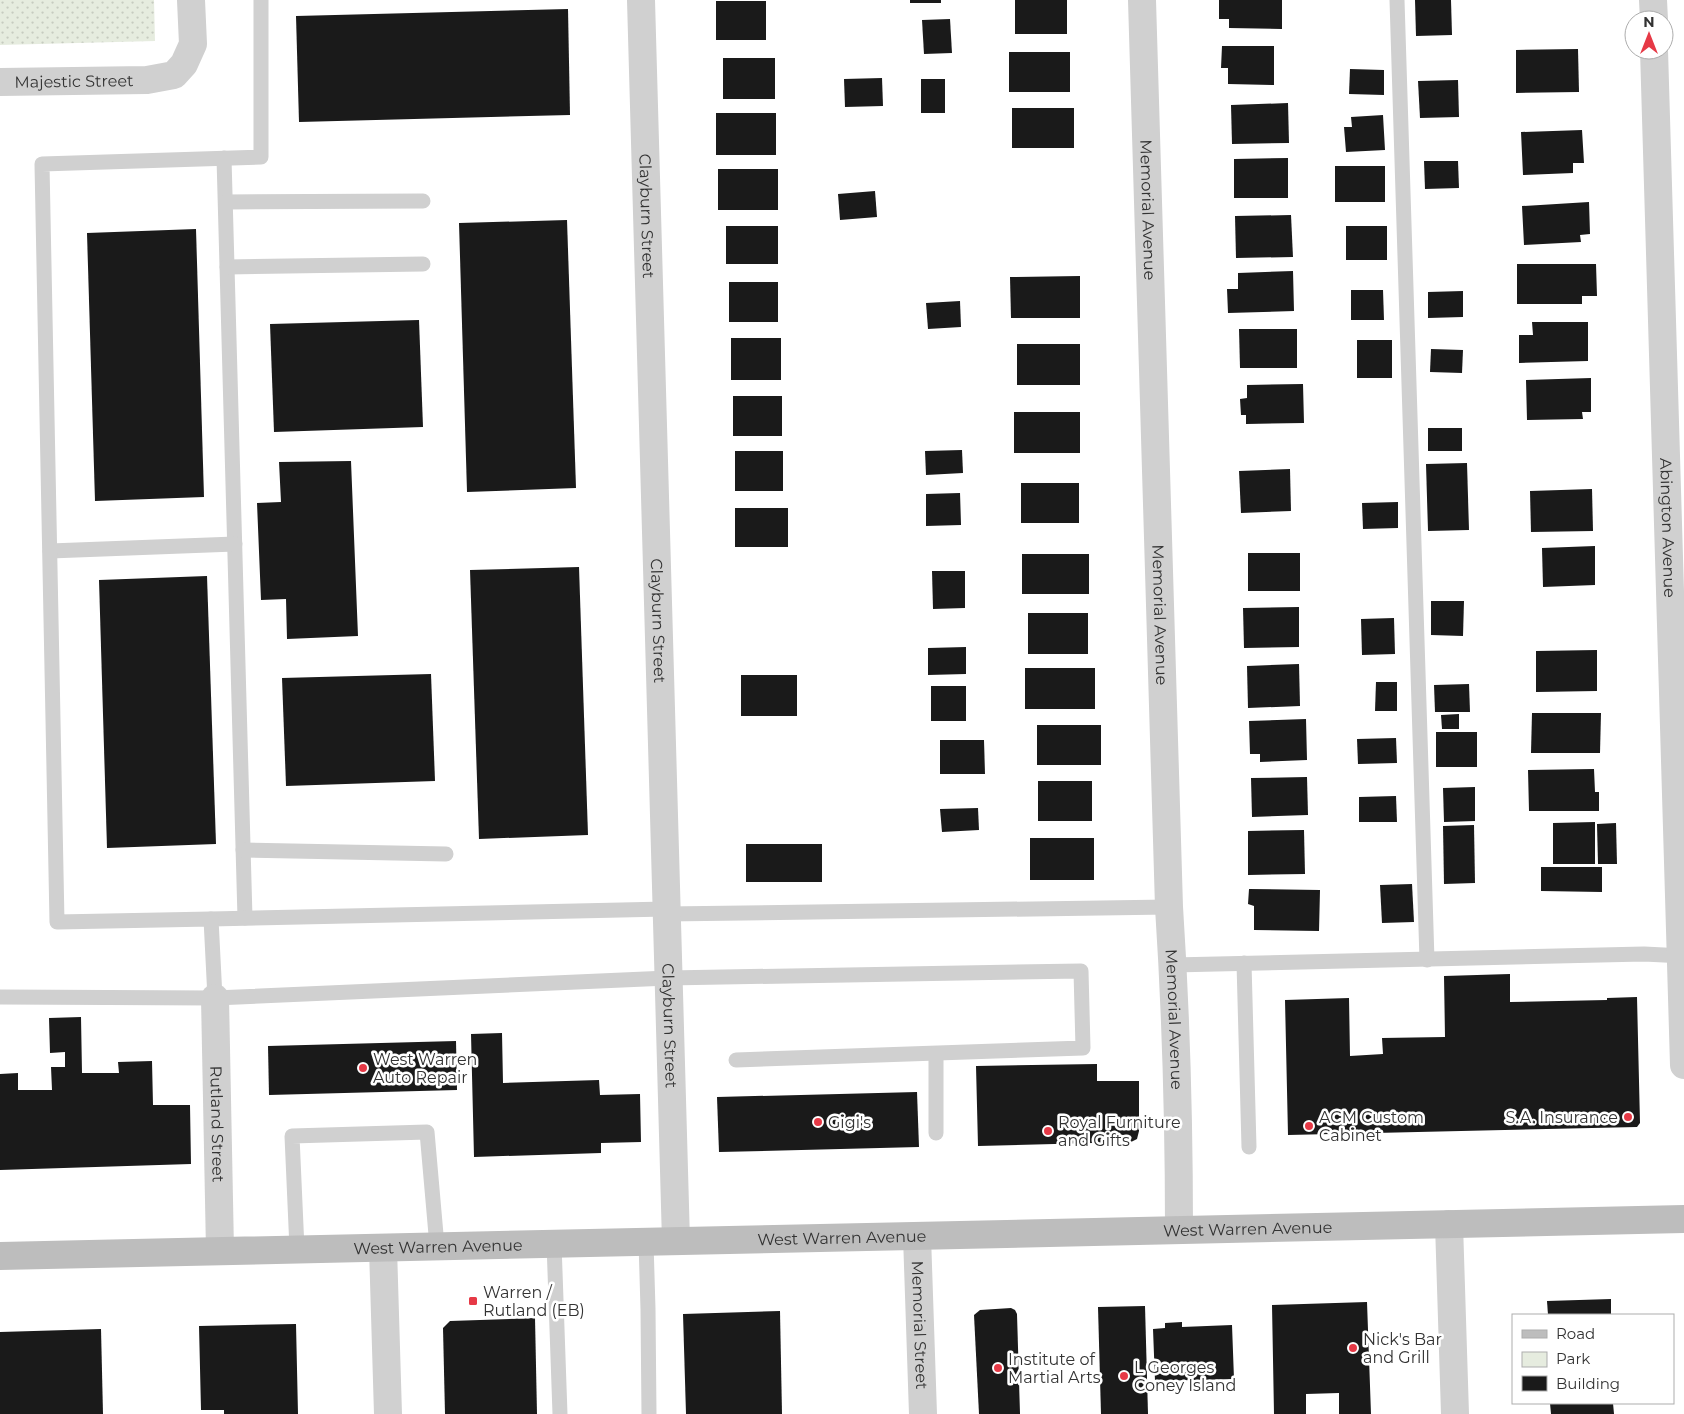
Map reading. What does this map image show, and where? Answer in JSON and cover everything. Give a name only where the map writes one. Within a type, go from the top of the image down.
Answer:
[{"type":"main road","name":"West Warren Avenue","points":[[0,1256],[1684,1219]]},
{"type":"street","name":"Majestic Street","points":[[0,82],[147,80],[174,75],[184,64],[193,44],[191,0]]},
{"type":"street","name":"Clayburn Street","points":[[640,0],[676,1241]]},
{"type":"street","name":"Memorial Avenue","points":[[1142,0],[1169,906],[1173,965],[1179,1148],[1179,1230]]},
{"type":"street","name":"Abington Avenue","points":[[1654,60],[1684,1065]]},
{"type":"street","name":"Rutland Street","points":[[215,998],[220,1250]]},
{"type":"street","points":[[1449,1224],[1455,1414]]},
{"type":"street","name":"Memorial Street","points":[[917,1236],[923,1414]]},
{"type":"street","points":[[383,1248],[388,1414]]},
{"type":"lane","points":[[261,0],[261,157],[42,164],[57,922],[666,911],[1169,906]]},
{"type":"lane","points":[[1396,0],[1427,960]]},
{"type":"lane","points":[[224,158],[245,918]]},
{"type":"lane","points":[[226,202],[423,201]]},
{"type":"lane","points":[[227,267],[423,264]]},
{"type":"lane","points":[[50,551],[235,544]]},
{"type":"lane","points":[[243,850],[446,854]]},
{"type":"lane","points":[[211,919],[215,998]]},
{"type":"lane","points":[[1173,965],[1644,954],[1682,956]]},
{"type":"lane","points":[[1244,963],[1249,1147]]},
{"type":"lane","points":[[0,997],[215,998],[668,978],[1081,971],[1084,1048],[736,1060]]},
{"type":"lane","points":[[936,1054],[936,1134]]},
{"type":"lane","points":[[297,1249],[292,1136],[427,1132],[437,1246]]},
{"type":"lane","points":[[646,1242],[649,1414]]},
{"type":"lane","points":[[554,1243],[560,1414]]},
{"type":"green space","points":[[0,0],[154,0],[155,41],[0,45]]},
{"type":"building","points":[[910,0],[941,0],[941,3],[910,3]]},
{"type":"building","points":[[1015,0],[1067,0],[1067,34],[1015,34]]},
{"type":"building","points":[[1219,0],[1282,0],[1282,29],[1229,28],[1229,19],[1219,19]]},
{"type":"building","points":[[1415,0],[1451,0],[1452,35],[1416,36]]},
{"type":"building","points":[[716,1],[766,1],[766,40],[716,40]]},
{"type":"building","points":[[568,9],[570,115],[299,122],[296,16]]},
{"type":"building","points":[[950,19],[952,53],[924,54],[922,20]]},
{"type":"building","points":[[1222,46],[1274,46],[1274,85],[1228,84],[1228,68],[1221,68]]},
{"type":"building","points":[[1578,49],[1579,92],[1516,93],[1516,50]]},
{"type":"building","points":[[1009,52],[1070,52],[1070,92],[1009,92]]},
{"type":"building","points":[[723,58],[775,58],[775,99],[723,99]]},
{"type":"building","points":[[1350,69],[1384,70],[1384,95],[1349,94]]},
{"type":"building","points":[[882,78],[883,106],[845,107],[844,79]]},
{"type":"building","points":[[921,79],[945,79],[945,113],[921,113]]},
{"type":"building","points":[[1458,80],[1459,117],[1420,118],[1418,81]]},
{"type":"building","points":[[1288,103],[1289,143],[1232,144],[1231,105]]},
{"type":"building","points":[[1012,108],[1074,108],[1074,148],[1012,148]]},
{"type":"building","points":[[716,113],[776,113],[776,155],[716,155]]},
{"type":"building","points":[[1383,115],[1385,150],[1346,152],[1344,127],[1352,127],[1351,117]]},
{"type":"building","points":[[1582,130],[1584,163],[1573,163],[1573,173],[1523,175],[1521,132]]},
{"type":"building","points":[[1288,158],[1288,198],[1234,198],[1234,159]]},
{"type":"building","points":[[1424,161],[1458,161],[1459,188],[1425,189]]},
{"type":"building","points":[[1335,166],[1385,166],[1385,202],[1335,202]]},
{"type":"building","points":[[718,169],[778,169],[778,210],[718,210]]},
{"type":"building","points":[[875,191],[877,217],[840,220],[838,194]]},
{"type":"building","points":[[1589,202],[1590,234],[1580,235],[1581,242],[1524,245],[1522,206]]},
{"type":"building","points":[[1291,215],[1293,257],[1236,258],[1235,216]]},
{"type":"building","points":[[567,220],[576,488],[467,492],[459,223]]},
{"type":"building","points":[[726,226],[778,226],[778,264],[726,264]]},
{"type":"building","points":[[1346,226],[1387,226],[1387,260],[1346,260]]},
{"type":"building","points":[[196,229],[204,497],[95,501],[87,233]]},
{"type":"building","points":[[1517,264],[1596,264],[1597,296],[1582,296],[1582,304],[1517,304]]},
{"type":"building","points":[[1293,271],[1294,311],[1228,313],[1227,289],[1238,289],[1238,273]]},
{"type":"building","points":[[1080,276],[1080,318],[1011,318],[1010,277]]},
{"type":"building","points":[[729,282],[778,282],[778,322],[729,322]]},
{"type":"building","points":[[1351,290],[1383,290],[1384,320],[1351,320]]},
{"type":"building","points":[[1463,291],[1463,317],[1428,318],[1428,292]]},
{"type":"building","points":[[960,301],[961,327],[928,329],[926,303]]},
{"type":"building","points":[[419,320],[423,427],[274,432],[270,324]]},
{"type":"building","points":[[1532,322],[1588,322],[1588,361],[1519,363],[1519,335],[1533,335]]},
{"type":"building","points":[[1239,329],[1297,329],[1297,368],[1240,368]]},
{"type":"building","points":[[731,338],[781,338],[781,380],[731,380]]},
{"type":"building","points":[[1357,340],[1392,340],[1392,378],[1357,378]]},
{"type":"building","points":[[1017,344],[1080,344],[1080,385],[1017,385]]},
{"type":"building","points":[[1431,349],[1463,350],[1462,373],[1430,372]]},
{"type":"building","points":[[1591,378],[1591,412],[1582,412],[1583,419],[1527,420],[1526,380]]},
{"type":"building","points":[[1303,384],[1304,423],[1246,424],[1246,415],[1241,415],[1240,399],[1247,398],[1247,385]]},
{"type":"building","points":[[733,396],[782,396],[782,436],[733,436]]},
{"type":"building","points":[[1014,412],[1080,412],[1080,453],[1014,453]]},
{"type":"building","points":[[1428,428],[1462,428],[1462,451],[1428,451]]},
{"type":"building","points":[[962,450],[963,473],[926,475],[925,451]]},
{"type":"building","points":[[735,451],[783,451],[783,491],[735,491]]},
{"type":"building","points":[[351,461],[358,636],[287,639],[286,599],[261,600],[257,503],[281,502],[279,462]]},
{"type":"building","points":[[1467,463],[1469,530],[1428,531],[1426,464]]},
{"type":"building","points":[[1290,469],[1291,511],[1241,513],[1239,471]]},
{"type":"building","points":[[1021,483],[1079,483],[1079,523],[1021,523]]},
{"type":"building","points":[[1592,489],[1593,531],[1531,532],[1530,491]]},
{"type":"building","points":[[960,493],[961,525],[926,526],[926,494]]},
{"type":"building","points":[[1398,502],[1398,528],[1363,529],[1362,503]]},
{"type":"building","points":[[735,508],[788,508],[788,547],[735,547]]},
{"type":"building","points":[[1595,546],[1595,585],[1543,587],[1542,548]]},
{"type":"building","points":[[1248,553],[1300,553],[1300,591],[1248,591]]},
{"type":"building","points":[[1022,554],[1089,554],[1089,594],[1022,594]]},
{"type":"building","points":[[579,567],[588,835],[479,839],[470,570]]},
{"type":"building","points":[[932,571],[965,571],[965,608],[933,609]]},
{"type":"building","points":[[207,576],[216,844],[107,848],[99,580]]},
{"type":"building","points":[[1431,601],[1464,601],[1463,636],[1431,635]]},
{"type":"building","points":[[1299,607],[1299,647],[1244,648],[1243,608]]},
{"type":"building","points":[[1028,613],[1088,613],[1088,654],[1028,654]]},
{"type":"building","points":[[1394,618],[1395,654],[1362,655],[1361,619]]},
{"type":"building","points":[[966,647],[966,674],[928,675],[928,648]]},
{"type":"building","points":[[1597,650],[1597,691],[1536,692],[1536,651]]},
{"type":"building","points":[[1299,664],[1300,706],[1248,708],[1247,666]]},
{"type":"building","points":[[1025,668],[1095,668],[1095,709],[1025,709]]},
{"type":"building","points":[[431,674],[435,781],[286,786],[282,678]]},
{"type":"building","points":[[741,675],[797,675],[797,716],[741,716]]},
{"type":"building","points":[[1376,682],[1397,682],[1397,711],[1375,711]]},
{"type":"building","points":[[1469,684],[1470,712],[1435,712],[1434,685]]},
{"type":"building","points":[[931,686],[966,686],[966,721],[931,721]]},
{"type":"building","points":[[1532,713],[1601,713],[1600,753],[1531,753]]},
{"type":"building","points":[[1459,714],[1459,729],[1442,729],[1441,715]]},
{"type":"building","points":[[1306,719],[1307,760],[1260,762],[1260,754],[1250,754],[1249,721]]},
{"type":"building","points":[[1037,725],[1101,725],[1101,765],[1037,765]]},
{"type":"building","points":[[1436,732],[1477,732],[1477,767],[1436,767]]},
{"type":"building","points":[[1396,738],[1397,763],[1358,764],[1357,739]]},
{"type":"building","points":[[940,740],[984,740],[985,774],[940,774]]},
{"type":"building","points":[[1594,769],[1595,792],[1599,792],[1599,811],[1529,811],[1528,770]]},
{"type":"building","points":[[1307,777],[1308,815],[1252,817],[1251,778]]},
{"type":"building","points":[[1038,781],[1092,781],[1092,821],[1038,821]]},
{"type":"building","points":[[1475,787],[1475,821],[1444,822],[1443,788]]},
{"type":"building","points":[[1396,796],[1397,822],[1359,822],[1359,797]]},
{"type":"building","points":[[978,808],[979,830],[942,832],[940,809]]},
{"type":"building","points":[[1595,822],[1595,864],[1553,864],[1553,823]]},
{"type":"building","points":[[1616,823],[1617,864],[1598,864],[1597,824]]},
{"type":"building","points":[[1474,825],[1475,883],[1444,884],[1443,826]]},
{"type":"building","points":[[1304,830],[1305,874],[1248,875],[1248,831]]},
{"type":"building","points":[[1030,838],[1094,838],[1094,880],[1030,880]]},
{"type":"building","points":[[746,844],[822,844],[822,882],[746,882]]},
{"type":"building","points":[[1541,867],[1602,867],[1602,892],[1541,891]]},
{"type":"building","points":[[1412,884],[1414,922],[1382,923],[1380,885]]},
{"type":"building","points":[[1249,889],[1320,890],[1319,931],[1254,930],[1254,906],[1248,904]]},
{"type":"building","points":[[1510,974],[1510,1002],[1607,1000],[1607,998],[1637,997],[1640,1123],[1637,1127],[1288,1135],[1285,1000],[1349,998],[1350,1056],[1383,1054],[1382,1038],[1445,1037],[1444,976]]},
{"type":"building","points":[[81,1017],[82,1073],[119,1073],[118,1062],[152,1061],[153,1105],[190,1105],[191,1164],[0,1170],[0,1074],[18,1073],[18,1090],[52,1090],[51,1067],[65,1067],[65,1052],[50,1053],[49,1018]]},
{"type":"building","points":[[502,1033],[503,1083],[599,1080],[600,1095],[640,1094],[641,1142],[601,1143],[601,1153],[474,1157],[471,1034]]},
{"type":"building","name":"West Warren Auto Repair","points":[[456,1041],[457,1090],[269,1095],[268,1046]]},
{"type":"building","points":[[1097,1064],[1097,1081],[1139,1081],[1139,1131],[1137,1139],[1131,1142],[978,1146],[976,1066]]},
{"type":"building","name":"Gigi's","points":[[917,1092],[919,1147],[719,1152],[717,1097]]},
{"type":"building","points":[[1611,1299],[1611,1314],[1548,1314],[1547,1301]]},
{"type":"building","points":[[1367,1302],[1371,1414],[1339,1414],[1339,1393],[1306,1394],[1306,1414],[1274,1414],[1272,1305]]},
{"type":"building","points":[[1145,1306],[1148,1414],[1101,1414],[1098,1307]]},
{"type":"building","name":"Institute of Martial Arts","points":[[1011,1308],[1017,1314],[1020,1414],[979,1414],[974,1315],[980,1310]]},
{"type":"building","points":[[780,1311],[782,1414],[686,1414],[683,1314]]},
{"type":"building","points":[[535,1318],[537,1414],[445,1414],[443,1328],[450,1321]]},
{"type":"building","points":[[1182,1322],[1182,1327],[1232,1325],[1234,1379],[1155,1381],[1153,1329],[1165,1328],[1165,1323]]},
{"type":"building","points":[[296,1324],[298,1414],[224,1414],[224,1410],[201,1410],[199,1326]]},
{"type":"building","points":[[101,1329],[103,1414],[0,1414],[0,1332]]},
{"type":"building","points":[[1550,1404],[1613,1404],[1614,1414],[1551,1414]]},
{"type":"place","name":"West Warren Auto Repair","points":[[363,1068]]},
{"type":"place","name":"S.A. Insurance","points":[[1628,1117]]},
{"type":"place","name":"Gigi's","points":[[818,1122]]},
{"type":"place","name":"ACM Custom Cabinet","points":[[1309,1126]]},
{"type":"place","name":"Royal Furniture and Gifts","points":[[1048,1131]]},
{"type":"place","name":"Warren / Rutland (EB)","points":[[473,1301]]},
{"type":"place","name":"Nick's Bar and Grill","points":[[1353,1348]]},
{"type":"place","name":"Institute of Martial Arts","points":[[998,1368]]},
{"type":"place","name":"L Georges Coney Island","points":[[1124,1376]]}]
